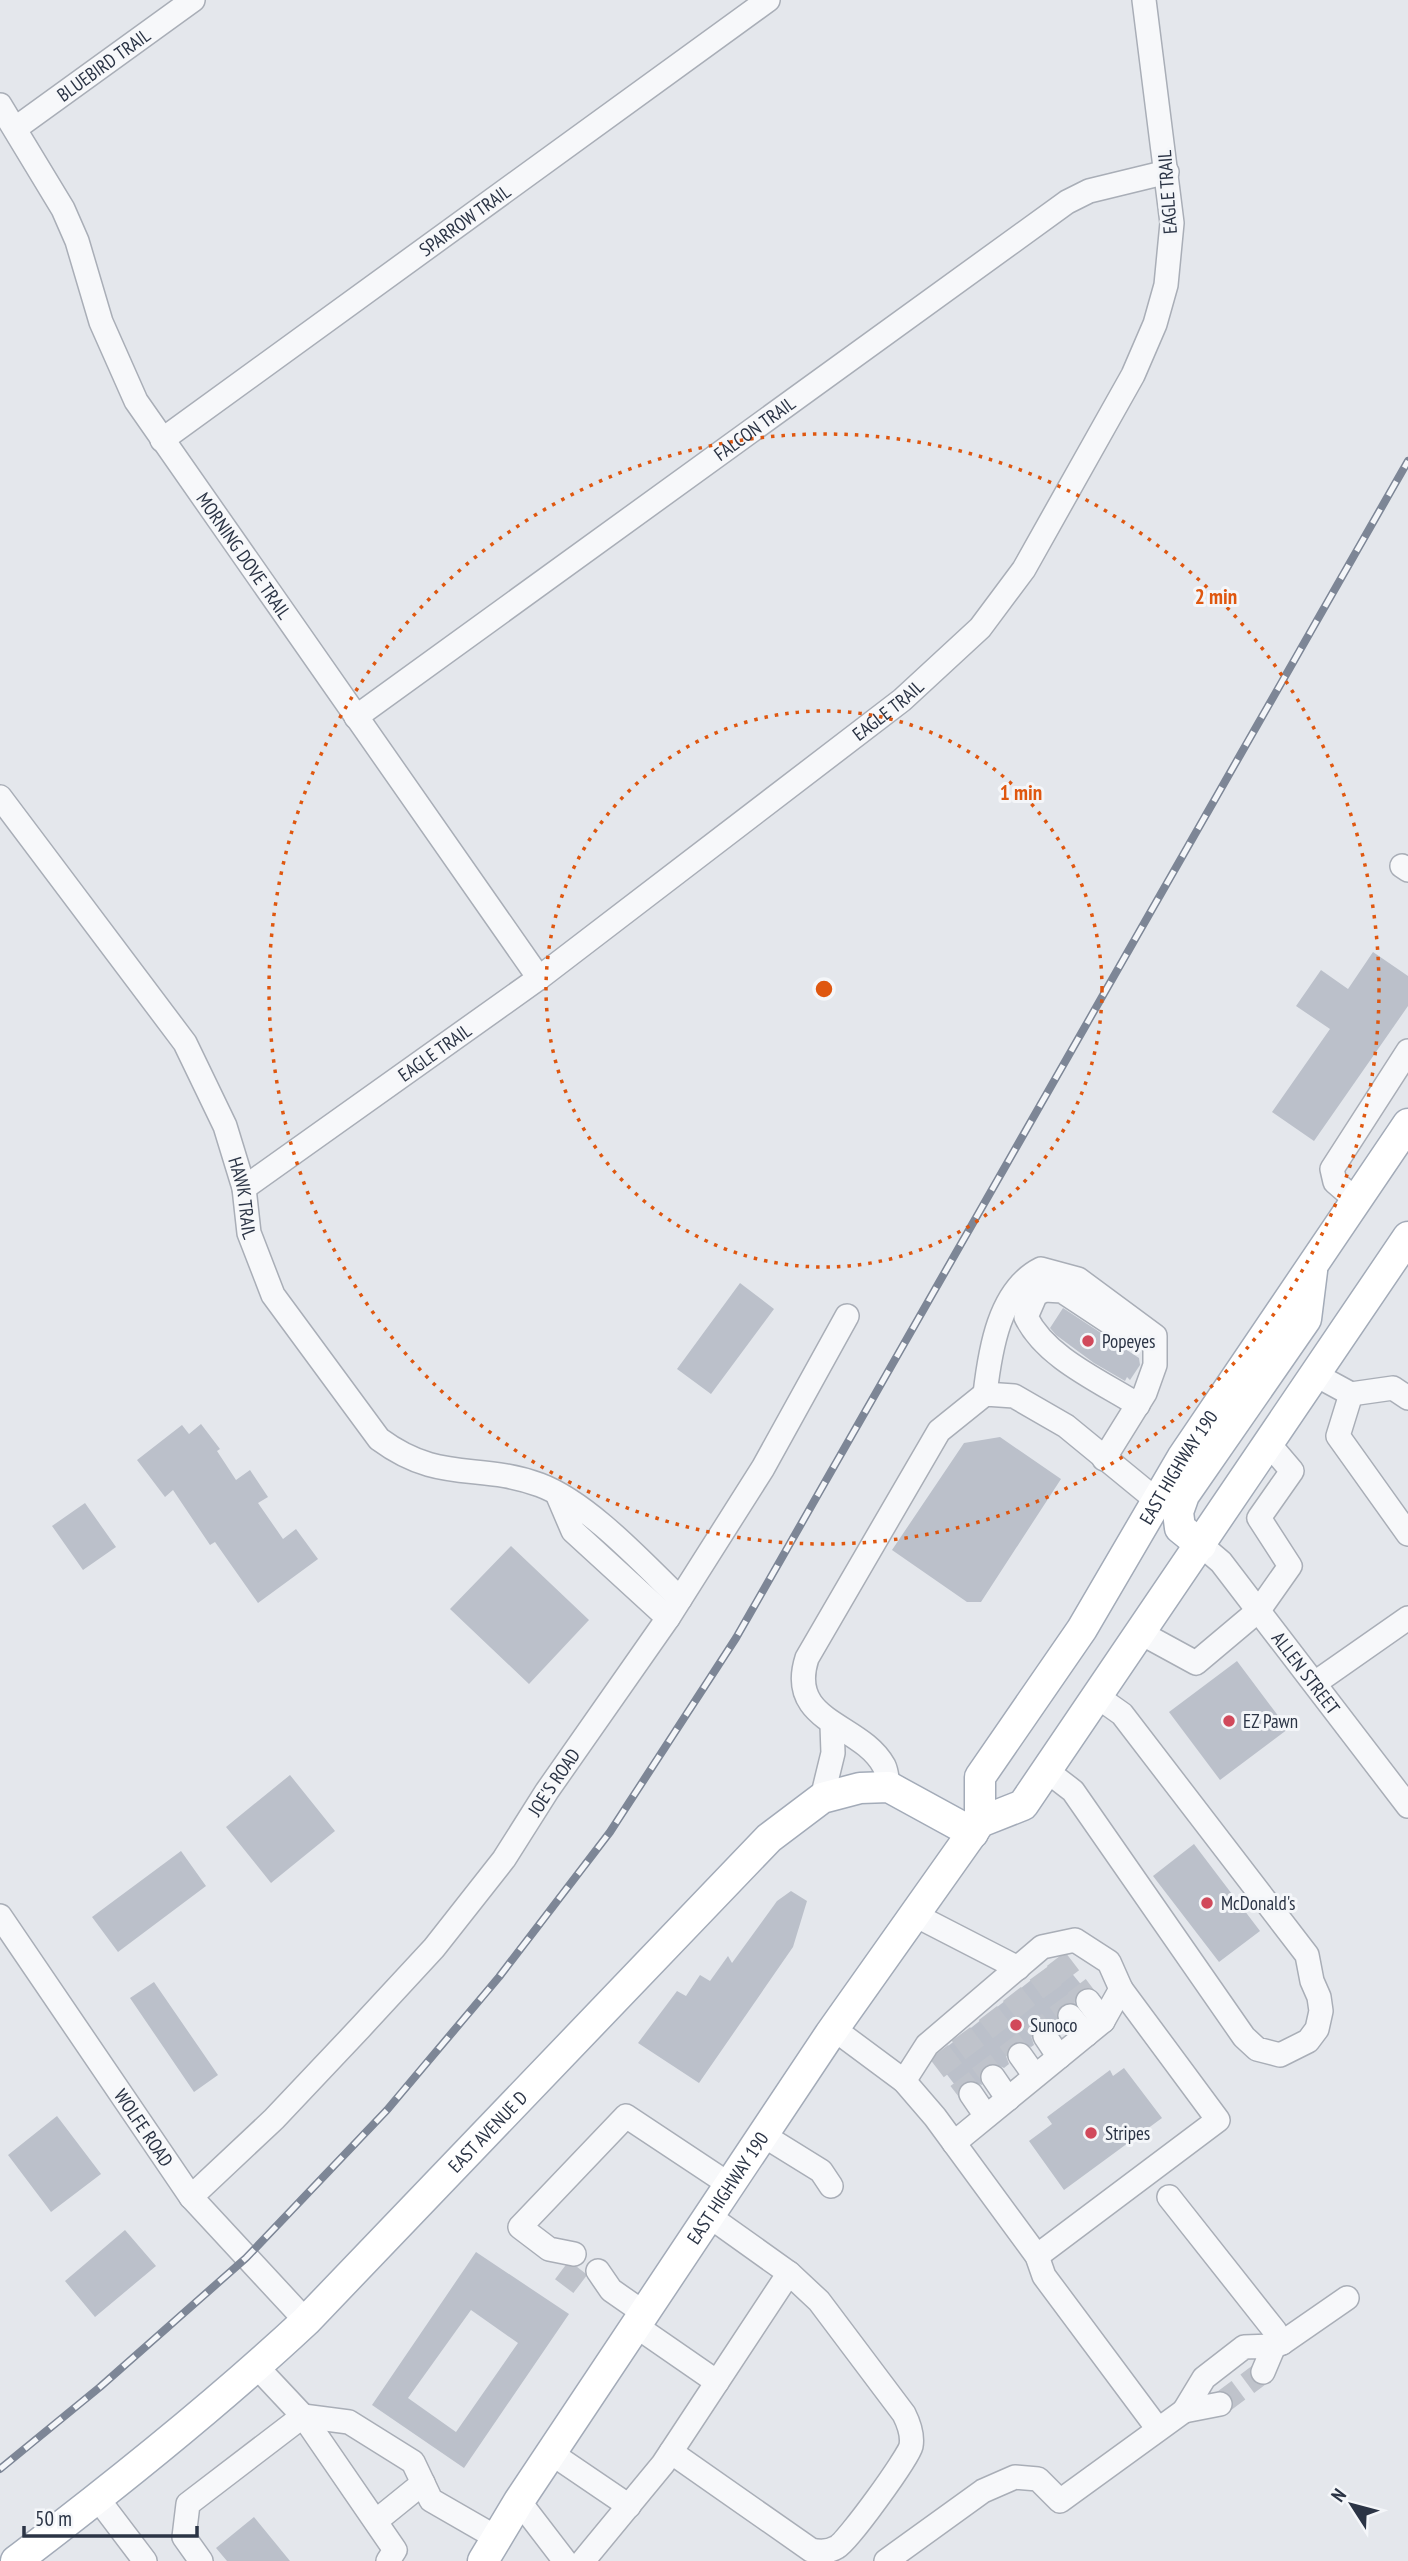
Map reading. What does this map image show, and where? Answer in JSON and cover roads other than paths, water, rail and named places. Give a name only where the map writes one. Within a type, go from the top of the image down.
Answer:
[{"type":"main road","name":"EAST HIGHWAY 190","points":[[490,2549],[519,2501],[834,2029],[976,1828],[981,1777],[1083,1629],[1156,1499],[1408,1124]]},
{"type":"main road","points":[[889,1787],[976,1828],[1023,1805],[1408,1237]]},
{"type":"main road","points":[[1201,1545],[1180,1528],[1178,1512],[1184,1495],[1306,1319],[1312,1267]]},
{"type":"main road","name":"EAST AVENUE D","points":[[16,2561],[98,2499],[257,2367],[306,2321],[769,1838],[822,1798],[860,1788],[889,1787]]},
{"type":"street","name":"BLUEBIRD TRAIL","points":[[16,128],[192,0]]},
{"type":"street","name":"SPARROW TRAIL","points":[[162,440],[768,0]]},
{"type":"street","name":"EAGLE TRAIL","points":[[244,1188],[539,978],[902,700],[980,628],[1024,569],[1051,523],[1133,375],[1155,324],[1170,253],[1172,223],[1144,0]]},
{"type":"street","name":"MORNING DOVE TRAIL","points":[[0,105],[63,209],[77,242],[101,322],[118,366],[162,440],[539,978]]},
{"type":"street","name":"FALCON TRAIL","points":[[356,717],[1067,202],[1088,191],[1167,172]]},
{"type":"street","name":"HAWK TRAIL","points":[[0,797],[185,1043],[225,1126],[244,1188],[249,1233],[273,1295],[379,1439],[403,1457],[427,1466],[472,1474],[503,1473],[543,1486],[591,1516],[680,1599]]},
{"type":"street","points":[[1357,1201],[1335,1182],[1332,1169],[1408,1051]]},
{"type":"street","points":[[889,1787],[883,1765],[857,1741],[832,1725],[807,1700],[801,1676],[807,1658],[939,1431],[985,1394],[1001,1318],[1026,1277],[1041,1269],[1078,1279],[1155,1336],[1156,1365],[1138,1405],[1104,1459]]},
{"type":"street","points":[[1138,1405],[1035,1335],[1026,1317],[1036,1294],[1045,1290],[1062,1290],[1120,1328],[1138,1343],[1156,1365]]},
{"type":"street","name":"JOE'S ROAD","points":[[191,2197],[274,2119],[434,1948],[504,1859],[547,1791],[668,1618],[763,1468],[847,1316]]},
{"type":"street","points":[[1316,1375],[1351,1394],[1393,1388],[1408,1398]]},
{"type":"street","points":[[985,1394],[1014,1396],[1066,1426],[1156,1499]]},
{"type":"street","points":[[1351,1394],[1338,1436],[1408,1534]]},
{"type":"street","points":[[1141,1633],[1196,1662],[1259,1610],[1290,1566],[1259,1518],[1292,1471],[1269,1444]]},
{"type":"street","points":[[558,1496],[573,1531],[668,1618]]},
{"type":"street","name":"ALLEN STREET","points":[[1201,1545],[1221,1562],[1408,1806]]},
{"type":"street","points":[[1315,1683],[1408,1618]]},
{"type":"street","points":[[1047,1771],[1073,1791],[1244,2037],[1257,2049],[1280,2055],[1308,2041],[1317,2029],[1321,2011],[1307,1955],[1122,1714],[1098,1697]]},
{"type":"street","points":[[822,1798],[833,1753],[832,1725]]},
{"type":"street","name":"WOLFE ROAD","points":[[0,1916],[191,2197],[306,2321]]},
{"type":"street","points":[[915,1916],[1029,1968]]},
{"type":"street","points":[[904,2081],[935,2047],[1029,1968],[1075,1940],[1109,1962],[1121,1989],[1218,2120],[1037,2256]]},
{"type":"street","points":[[954,2143],[1095,2028],[1121,1989]]},
{"type":"street","points":[[1079,2008],[1095,2028]]},
{"type":"street","points":[[834,2029],[904,2081],[954,2143],[1037,2256],[1044,2276],[1158,2429]]},
{"type":"street","points":[[1045,2036],[1059,2057]]},
{"type":"street","points":[[1020,2055],[1035,2076]]},
{"type":"street","points":[[993,2077],[1008,2099]]},
{"type":"street","points":[[971,2094],[986,2116]]},
{"type":"street","points":[[568,2262],[520,2227],[626,2116],[730,2185]]},
{"type":"street","points":[[763,2135],[821,2171],[831,2186]]},
{"type":"street","points":[[1169,2197],[1278,2345]]},
{"type":"street","points":[[671,2452],[806,2556],[830,2550],[845,2541],[908,2455],[911,2435],[904,2414],[819,2301],[789,2273],[709,2216]]},
{"type":"street","points":[[583,2561],[671,2452],[789,2273]]},
{"type":"street","points":[[592,2280],[611,2290],[640,2320],[717,2382]]},
{"type":"street","points":[[1263,2372],[1278,2345],[1347,2298]]},
{"type":"street","points":[[1184,2411],[1204,2378],[1244,2347],[1278,2345]]},
{"type":"street","points":[[257,2367],[303,2416],[376,2521],[395,2550],[388,2561]]},
{"type":"street","points":[[890,2560],[983,2491],[1015,2477],[1038,2479],[1060,2501],[1184,2411],[1220,2404]]},
{"type":"street","points":[[201,2561],[184,2537],[188,2504],[303,2416],[349,2422],[413,2462],[431,2500],[490,2549]]},
{"type":"street","points":[[551,2453],[629,2506]]},
{"type":"street","points":[[376,2521],[423,2483]]},
{"type":"street","points":[[98,2499],[134,2557]]},
{"type":"street","points":[[519,2501],[565,2561]]},
{"type":"tunnel","points":[[1056,1959],[1088,2001]]},
{"type":"tunnel","points":[[1039,1973],[1070,2016]]},
{"type":"tunnel","points":[[1012,1994],[1045,2036]]},
{"type":"tunnel","points":[[988,2013],[1020,2055]]},
{"type":"tunnel","points":[[961,2034],[993,2077]]},
{"type":"tunnel","points":[[939,2052],[971,2094]]},
{"type":"tunnel","points":[[562,2270],[587,2289]]},
{"type":"tunnel","points":[[1220,2404],[1263,2372]]},
{"type":"railway","points":[[0,2469],[100,2387],[246,2258],[387,2110],[499,1977],[610,1832],[736,1638],[1408,461]]},
{"type":"place","name":"Popeyes","points":[[1088,1341]]},
{"type":"place","name":"EZ Pawn","points":[[1229,1721]]},
{"type":"place","name":"McDonald's","points":[[1207,1903]]},
{"type":"place","name":"Sunoco","points":[[1016,2025]]},
{"type":"place","name":"Stripes","points":[[1091,2133]]}]
